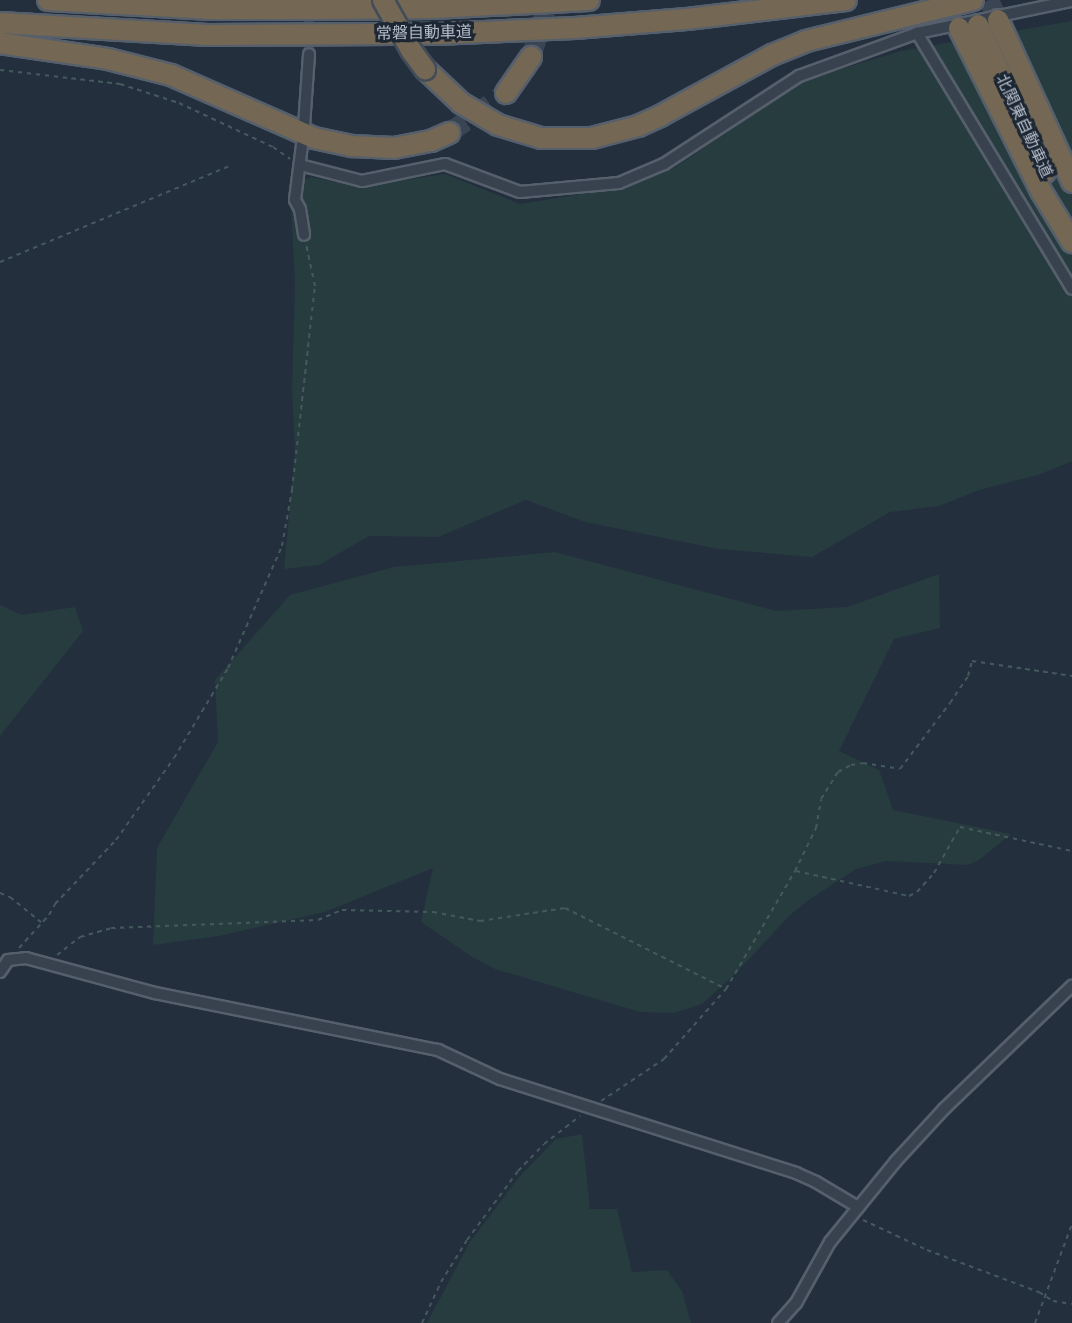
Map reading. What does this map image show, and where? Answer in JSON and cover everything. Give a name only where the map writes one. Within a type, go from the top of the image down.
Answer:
[{"type":"highway","name":"常磐自動車道","points":[[48,0],[207,9],[432,8],[589,0]]},
{"type":"highway","points":[[383,0],[411,50],[425,69],[461,104],[498,125],[541,138],[592,138],[638,126],[660,117],[738,72],[806,41],[973,0]]},
{"type":"highway","name":"常磐自動車道","points":[[0,23],[208,34],[436,34],[575,28],[687,19],[846,0]]},
{"type":"highway","name":"北関東自動車道","points":[[998,20],[1072,182]]},
{"type":"highway","name":"北関東自動車道","points":[[978,25],[1072,227]]},
{"type":"highway","points":[[958,28],[1035,180],[1072,242]]},
{"type":"highway","points":[[0,43],[108,59],[160,72],[198,85],[314,138],[352,146],[394,148],[431,141],[449,133]]},
{"type":"highway","points":[[506,93],[531,57]]},
{"type":"street","points":[[300,165],[362,181],[446,164],[520,192],[619,183],[664,164],[799,76],[917,33],[1072,1]]},
{"type":"street","points":[[917,33],[1072,289]]},
{"type":"street","points":[[304,126],[309,54]]},
{"type":"street","points":[[302,145],[295,200],[300,209],[304,235]]},
{"type":"street","points":[[0,972],[8,960],[26,958],[155,993],[438,1050],[500,1079],[796,1173],[816,1182],[855,1211]]},
{"type":"street","points":[[778,1323],[796,1303],[830,1242],[855,1211],[944,1109],[1072,986]]},
{"type":"path","points":[[0,70],[120,84],[179,103],[273,147],[300,165]]},
{"type":"path","points":[[0,261],[232,165]]},
{"type":"path","points":[[8,960],[55,904],[116,840],[174,758],[228,668],[282,546],[292,490],[315,286],[304,235]]},
{"type":"path","points":[[422,1323],[441,1282],[468,1239],[518,1171],[544,1143],[592,1107],[664,1059],[726,989],[795,871],[816,828],[821,799],[831,781],[845,768],[863,763],[900,769],[968,676],[972,661],[1072,676]]},
{"type":"path","points":[[795,871],[909,896],[917,892],[934,873],[960,827],[1072,851]]},
{"type":"path","points":[[0,893],[10,897],[41,922]]},
{"type":"path","points":[[42,962],[53,958],[80,937],[111,928],[318,920],[342,910],[433,912],[480,921],[565,908],[726,989]]},
{"type":"path","points":[[855,1211],[927,1250],[1039,1292],[1044,1297],[1072,1304]]},
{"type":"path","points":[[1035,1323],[1072,1224]]},
{"type":"green space","points":[[1072,21],[1072,461],[1038,475],[979,490],[939,506],[890,512],[812,557],[719,549],[585,522],[526,500],[438,537],[369,536],[319,565],[284,569],[295,452],[292,390],[295,285],[290,186],[311,177],[358,187],[445,174],[520,204],[619,188],[674,168],[805,80],[901,51]]},
{"type":"green space","points":[[555,552],[776,611],[847,607],[939,574],[940,628],[894,639],[839,751],[879,770],[893,810],[1011,834],[979,860],[968,865],[886,861],[856,869],[807,901],[789,916],[737,972],[702,1004],[674,1013],[640,1012],[495,969],[474,958],[421,922],[433,868],[325,912],[219,936],[153,945],[157,848],[218,742],[215,680],[290,595],[394,567]]},
{"type":"green space","points":[[0,605],[22,615],[75,607],[83,631],[0,736]]},
{"type":"green space","points":[[582,1134],[590,1209],[617,1209],[632,1272],[667,1270],[682,1291],[691,1323],[427,1323],[470,1242],[520,1176],[556,1139]]},
{"type":"tunnel","points":[[531,57],[549,0]]},
{"type":"tunnel","points":[[989,0],[998,20]]},
{"type":"tunnel","points":[[309,6],[309,54]]},
{"type":"tunnel","points":[[449,133],[506,93]]}]
